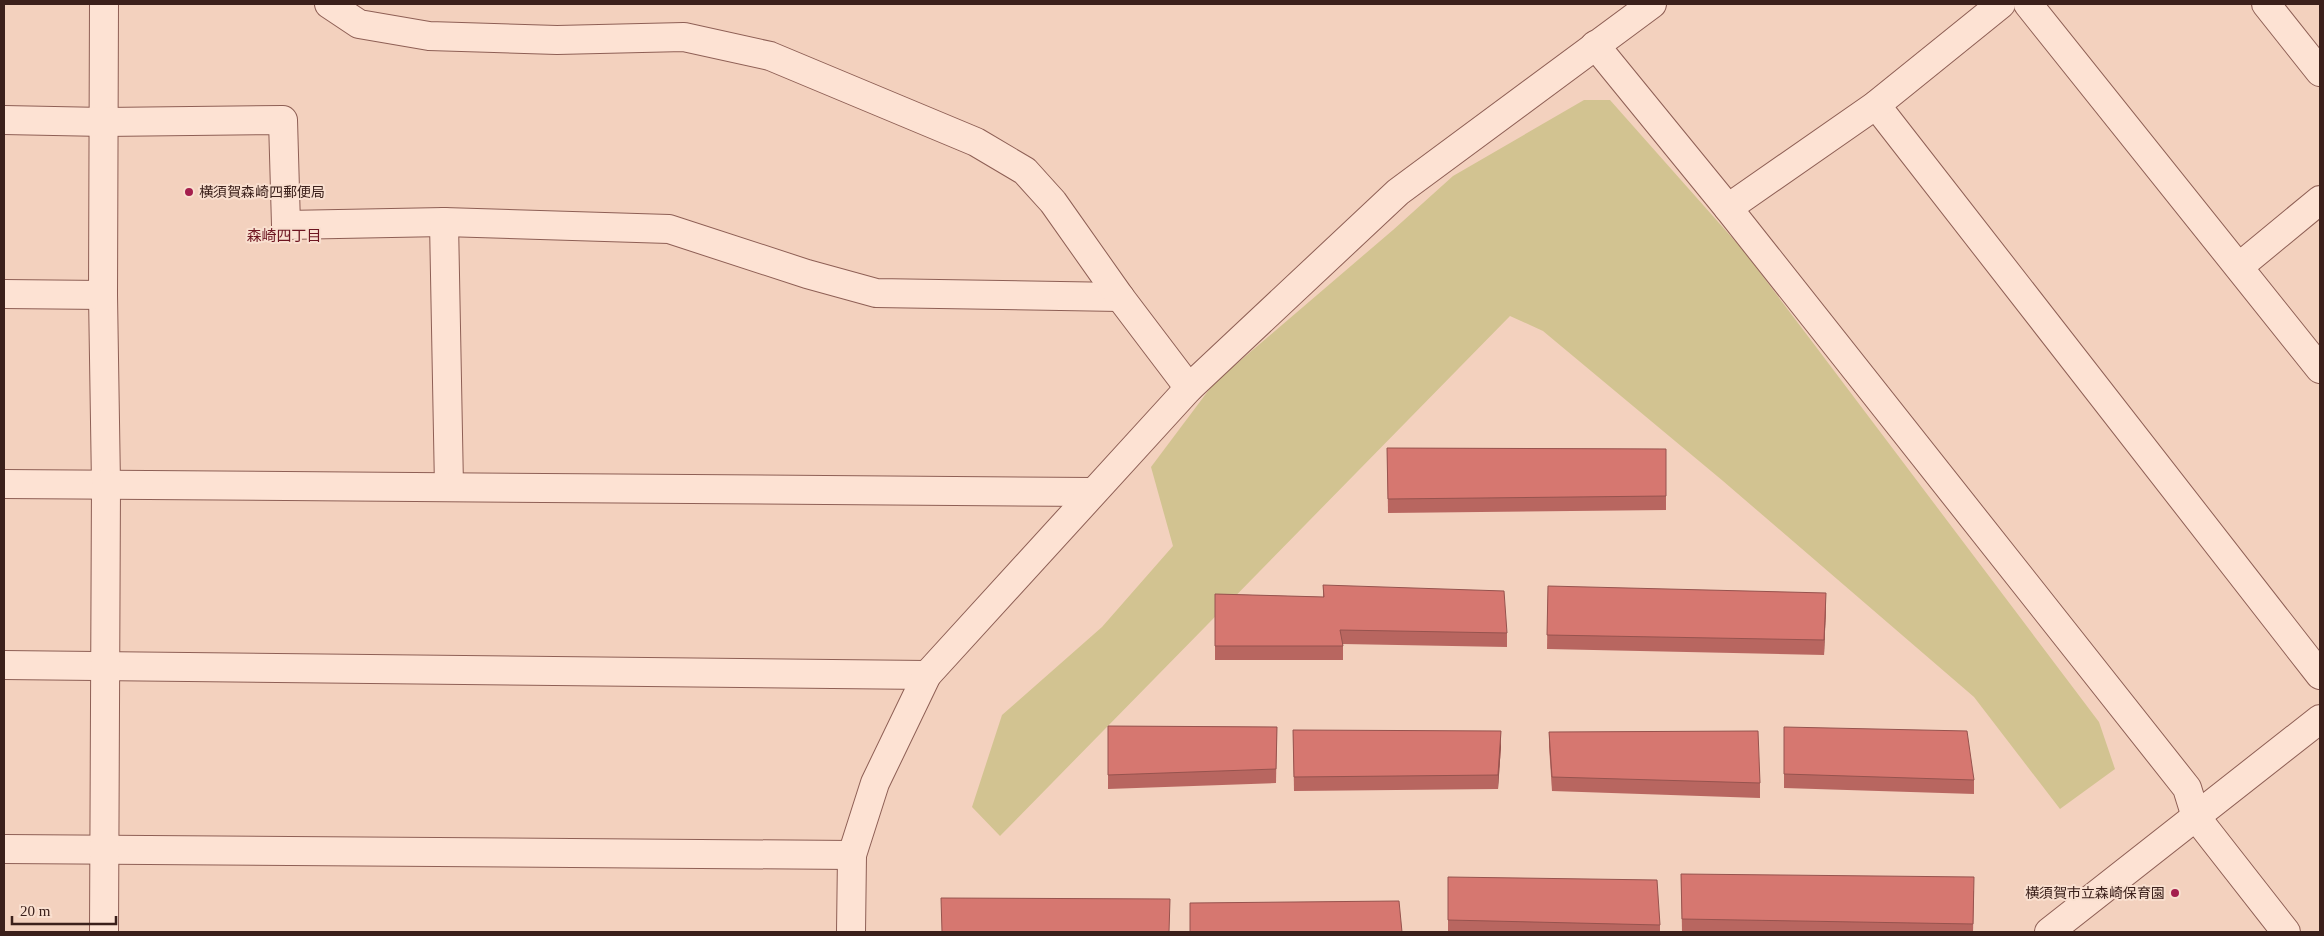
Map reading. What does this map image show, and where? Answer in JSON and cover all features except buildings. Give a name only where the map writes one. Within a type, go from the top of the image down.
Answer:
[{"type":"street","points":[[104,4],[103,296],[106,485],[104,932]]},
{"type":"street","points":[[330,4],[359,24],[429,36],[557,40],[684,37],[770,56],[976,142],[1025,172],[1052,202],[1120,297],[1189,388]]},
{"type":"street","points":[[851,932],[852,856],[875,783],[927,675],[1189,388],[1398,192],[1652,4]]},
{"type":"street","points":[[1728,208],[1876,105],[2001,4]]},
{"type":"street","points":[[2028,4],[2240,266],[2320,369]]},
{"type":"street","points":[[2266,4],[2320,72]]},
{"type":"street","points":[[1596,45],[1728,208],[2187,788],[2196,817],[2286,932]]},
{"type":"street","points":[[1876,105],[2320,675]]},
{"type":"street","points":[[4,120],[104,122],[283,120],[286,225],[444,222],[669,229],[807,274],[876,293],[1120,297]]},
{"type":"street","points":[[2240,266],[2320,200]]},
{"type":"street","points":[[444,222],[449,488]]},
{"type":"street","points":[[4,294],[103,296]]},
{"type":"street","points":[[4,484],[1093,492]]},
{"type":"street","points":[[4,666],[927,675]]},
{"type":"street","points":[[2049,932],[2320,719]]},
{"type":"street","points":[[4,850],[852,856]]},
{"type":"shaded area","points":[[1584,100],[1610,100],[1743,250],[2099,722],[2115,769],[2060,809],[1974,697],[1723,481],[1543,331],[1510,316],[1000,836],[972,807],[1002,715],[1102,627],[1173,546],[1151,467],[1214,383],[1393,230],[1453,176]]},
{"type":"place","name":"横須賀森崎四郵便局","points":[[189,192]]},
{"type":"place","name":"横須賀市立森崎保育園","points":[[2175,893]]},
{"type":"district","name":"森崎四丁目","points":[[284,236]]}]
